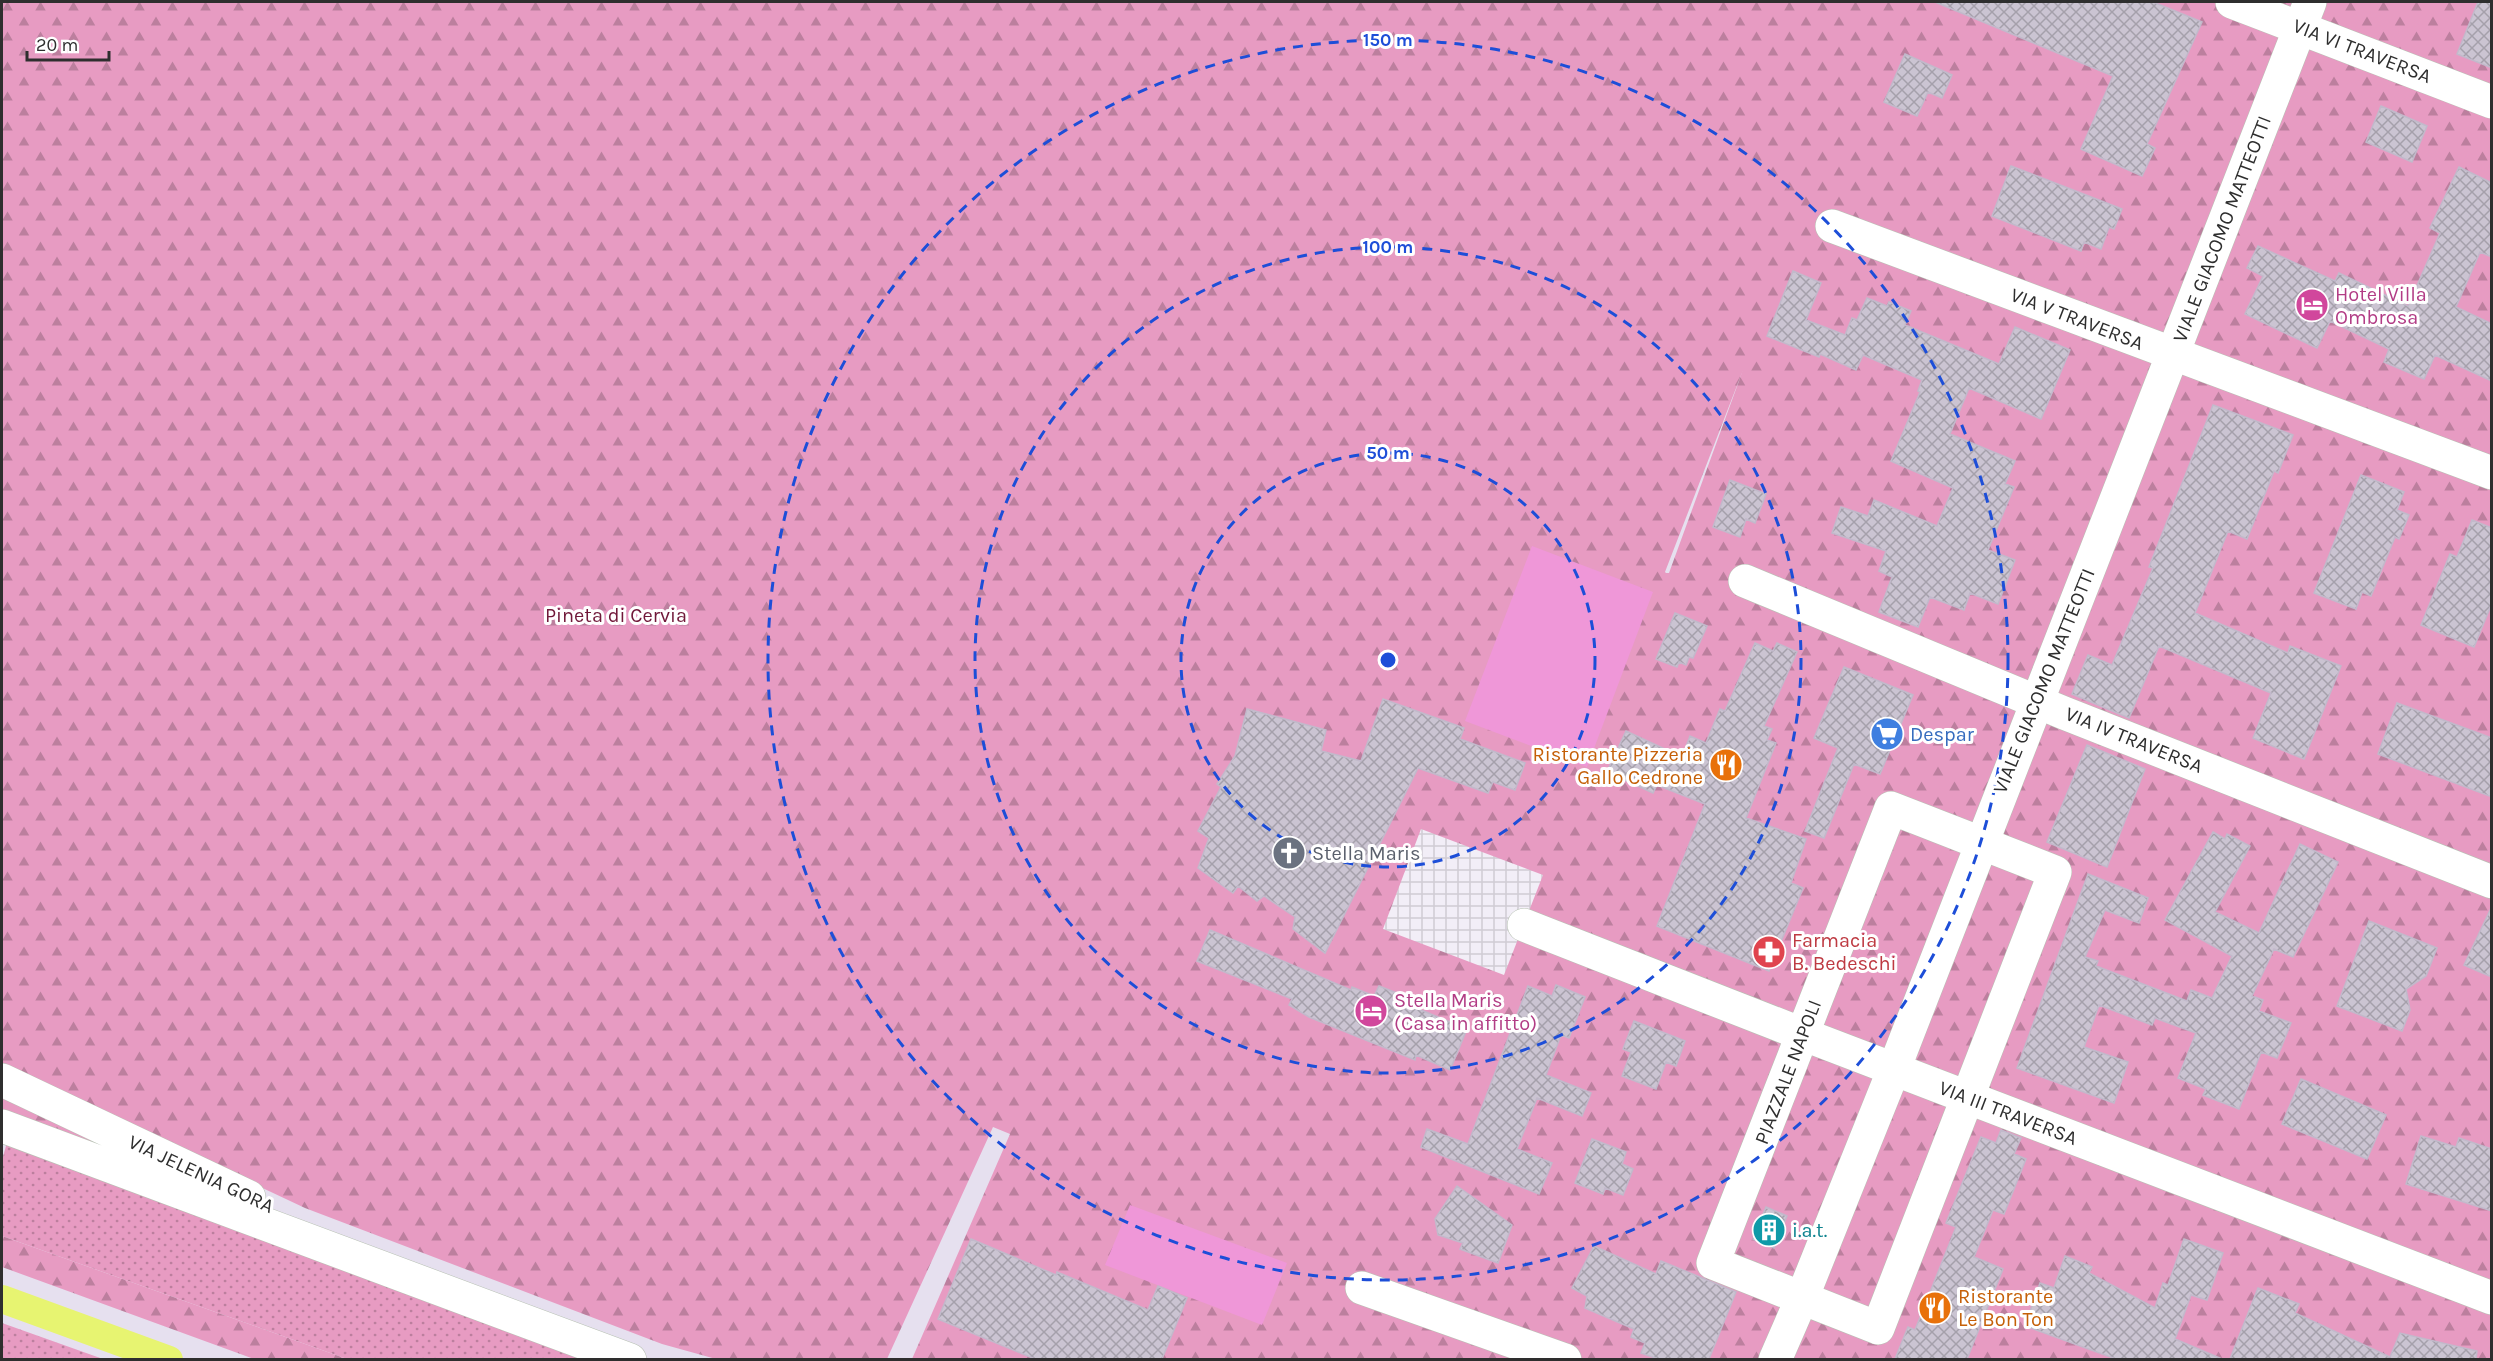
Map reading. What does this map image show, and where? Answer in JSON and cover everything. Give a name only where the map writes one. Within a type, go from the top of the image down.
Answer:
[{"type":"street","name":"VIA VI TRAVERSA","points":[[2232,2],[2305,14],[2492,102]]},
{"type":"street","name":"VIALE GIACOMO MATTEOTTI","points":[[1775,1359],[1802,1298],[1893,1069],[2305,14]]},
{"type":"street","name":"VIA V TRAVERSA","points":[[1832,226],[2492,473]]},
{"type":"street","name":"VIA IV TRAVERSA","points":[[1745,581],[2037,701],[2492,882]]},
{"type":"street","name":"PIAZZALE NAPOLI","points":[[1891,808],[1980,843],[2055,872],[1878,1328],[1713,1263],[1891,808]]},
{"type":"street","name":"VIA III TRAVERSA","points":[[1524,925],[2492,1298]]},
{"type":"street","name":"VIA JELENIA GORA","points":[[2,1080],[283,1213],[398,1272]]},
{"type":"street","name":"VIA JELENIA GORA","points":[[2,1126],[630,1359]]},
{"type":"street","points":[[1362,1288],[1565,1359]]},
{"type":"green space","name":"Pineta di Cervia","points":[[2,2],[2491,2],[2491,1359],[912,1359],[1010,1134],[993,1127],[887,1359],[716,1359],[662,1344],[305,1208],[2,1066]],"holes":[[[1743,370],[1669,573],[1665,572]]]},
{"type":"green space","points":[[2,1089],[239,1203],[2,1113]]},
{"type":"green space","points":[[8,1139],[586,1359],[347,1359],[2,1236],[2,1160]]},
{"type":"green space","points":[[2,1236],[347,1359],[254,1359],[2,1267]]},
{"type":"green space","points":[[2,1323],[103,1359],[2,1359]]},
{"type":"shaded area","points":[[1532,546],[1653,592],[1587,767],[1465,721]]},
{"type":"shaded area","points":[[1421,829],[1543,875],[1504,975],[1383,929]]},
{"type":"shaded area","points":[[1130,1205],[1287,1263],[1262,1325],[1105,1265]]},
{"type":"building","points":[[1935,2],[2153,2],[2202,22],[2147,144],[2155,148],[2142,176],[2081,149],[2113,76]]},
{"type":"building","points":[[2478,2],[2492,2],[2492,68],[2457,54]]},
{"type":"building","points":[[1905,54],[1952,75],[1942,98],[1928,92],[1917,116],[1884,102]]},
{"type":"building","points":[[2381,106],[2427,126],[2412,162],[2366,142]]},
{"type":"building","points":[[2011,166],[2122,209],[2114,229],[2109,227],[2101,249],[2084,242],[2081,251],[1992,216]]},
{"type":"building","points":[[2459,167],[2492,183],[2492,257],[2480,252],[2456,307],[2492,324],[2492,381],[2435,355],[2424,379],[2384,362],[2389,349],[2330,321],[2317,348],[2245,314],[2263,276],[2247,268],[2258,246],[2335,281],[2339,273],[2408,306],[2440,233],[2430,228]]},
{"type":"building","points":[[1793,271],[1821,283],[1806,320],[1845,335],[1852,318],[1857,320],[1867,298],[1887,306],[1889,302],[1911,311],[1905,325],[1999,364],[2015,327],[2070,350],[2041,419],[1969,388],[1950,434],[2015,461],[2005,484],[2014,487],[1988,550],[2015,560],[1998,604],[1970,593],[1964,610],[1930,597],[1918,627],[1879,612],[1892,577],[1879,571],[1886,551],[1832,533],[1841,507],[1868,516],[1874,500],[1937,526],[1953,488],[1891,461],[1920,392],[1918,391],[1922,380],[1863,355],[1856,370],[1820,354],[1819,357],[1767,336]]},
{"type":"building","points":[[2213,405],[2293,435],[2278,473],[2274,471],[2247,539],[2228,531],[2195,613],[2288,653],[2290,646],[2341,666],[2304,759],[2253,738],[2271,693],[2159,646],[2129,718],[2072,694],[2088,655],[2112,665],[2153,568],[2149,567]]},
{"type":"building","points":[[2361,475],[2404,492],[2397,510],[2409,515],[2399,539],[2395,537],[2371,596],[2362,592],[2356,609],[2314,593]]},
{"type":"building","points":[[1730,480],[1766,494],[1755,523],[1746,519],[1740,537],[1713,527]]},
{"type":"building","points":[[2472,520],[2492,528],[2492,603],[2474,647],[2421,625],[2450,554],[2457,557]]},
{"type":"building","points":[[1675,613],[1707,626],[1693,658],[1689,657],[1686,665],[1679,662],[1677,667],[1656,659]]},
{"type":"building","points":[[1755,643],[1773,651],[1777,643],[1797,652],[1764,726],[1772,729],[1767,740],[1776,743],[1746,818],[1806,839],[1791,883],[1803,888],[1769,971],[1657,926],[1705,804],[1657,785],[1653,793],[1607,772],[1626,731],[1682,757],[1690,736],[1706,743],[1720,709],[1725,711]]},
{"type":"building","points":[[1844,667],[1913,695],[1880,774],[1854,764],[1824,838],[1805,831],[1838,748],[1814,738]]},
{"type":"building","name":"Stella Maris","points":[[1383,699],[1464,728],[1460,739],[1525,763],[1515,790],[1493,782],[1488,793],[1418,768],[1325,953],[1293,929],[1295,917],[1264,896],[1257,901],[1238,886],[1233,893],[1198,868],[1209,838],[1198,831],[1221,787],[1217,784],[1235,756],[1247,709],[1326,730],[1321,751],[1361,761]]},
{"type":"building","points":[[2397,703],[2492,738],[2492,797],[2378,754]]},
{"type":"building","points":[[2087,745],[2145,769],[2107,867],[2047,842]]},
{"type":"building","points":[[2213,832],[2225,839],[2227,834],[2250,846],[2215,912],[2259,933],[2300,844],[2338,862],[2293,957],[2274,949],[2252,996],[2263,1000],[2259,1011],[2291,1023],[2277,1058],[2261,1052],[2239,1109],[2203,1095],[2206,1089],[2178,1078],[2196,1033],[2155,1018],[2152,1025],[2099,1005],[2084,1047],[2128,1062],[2114,1103],[2017,1068],[2088,874],[2148,898],[2139,923],[2105,910],[2085,957],[2098,961],[2096,966],[2187,1001],[2191,990],[2212,998],[2232,956],[2165,920]]},
{"type":"building","points":[[2492,906],[2492,977],[2464,965]]},
{"type":"building","points":[[2369,921],[2437,948],[2426,976],[2406,989],[2410,1010],[2402,1031],[2337,1006]]},
{"type":"building","points":[[1210,930],[1351,990],[1352,987],[1374,996],[1379,986],[1412,999],[1409,1005],[1467,1029],[1450,1070],[1416,1055],[1415,1060],[1309,1017],[1289,1005],[1292,999],[1197,961]]},
{"type":"building","points":[[1556,985],[1585,997],[1569,1038],[1561,1035],[1546,1075],[1591,1093],[1582,1116],[1537,1098],[1517,1149],[1552,1163],[1539,1194],[1421,1147],[1427,1129],[1468,1144],[1528,986],[1552,996]]},
{"type":"building","points":[[1634,1021],[1685,1041],[1676,1066],[1666,1062],[1656,1089],[1622,1076],[1631,1052],[1623,1049]]},
{"type":"building","points":[[2301,1079],[2386,1115],[2367,1159],[2282,1124]]},
{"type":"building","points":[[2001,1130],[2021,1138],[2014,1154],[2026,1159],[2004,1214],[1993,1210],[1974,1257],[2003,1269],[1967,1359],[1895,1359],[1908,1327],[1915,1330],[1956,1227],[1946,1223],[1981,1137],[1996,1143]]},
{"type":"building","points":[[2421,1136],[2456,1147],[2459,1138],[2492,1149],[2492,1211],[2406,1184]]},
{"type":"building","points":[[1592,1139],[1626,1152],[1622,1164],[1633,1169],[1623,1195],[1605,1188],[1603,1194],[1575,1183]]},
{"type":"building","points":[[1457,1186],[1512,1225],[1498,1263],[1460,1249],[1463,1243],[1438,1235],[1435,1219]]},
{"type":"building","name":"i.a.t.","points":[[1766,1207],[1787,1216],[1774,1248],[1753,1239]]},
{"type":"building","points":[[971,1239],[1148,1310],[1158,1286],[1187,1298],[1162,1359],[1035,1359],[938,1319]]},
{"type":"building","points":[[2184,1239],[2223,1253],[2207,1300],[2191,1295],[2175,1339],[2222,1359],[2116,1359],[2025,1326],[2040,1283],[2054,1288],[2065,1256],[2092,1267],[2089,1273],[2155,1308],[2163,1283],[2168,1285]]},
{"type":"building","points":[[1594,1246],[1656,1274],[1661,1261],[1736,1292],[1709,1359],[1658,1359],[1641,1353],[1645,1343],[1631,1337],[1634,1329],[1585,1308],[1587,1296],[1572,1288]]},
{"type":"building","points":[[2258,1288],[2299,1304],[2295,1313],[2390,1357],[2400,1333],[2477,1351],[2476,1359],[2230,1359]]},
{"type":"waterway","points":[[2,1299],[169,1360]]},
{"type":"place","name":"Hotel Villa Ombrosa","points":[[2312,305]]},
{"type":"place","name":"Despar","points":[[1887,734]]},
{"type":"place","name":"Ristorante Pizzeria Gallo Cedrone","points":[[1726,765]]},
{"type":"place","name":"Stella Maris","points":[[1289,853]]},
{"type":"place","name":"Farmacia B. Bedeschi","points":[[1769,952]]},
{"type":"place","name":"Stella Maris (Casa in affitto)","points":[[1371,1011]]},
{"type":"place","name":"i.a.t.","points":[[1769,1230]]},
{"type":"place","name":"Ristorante Le Bon Ton","points":[[1935,1308]]}]
